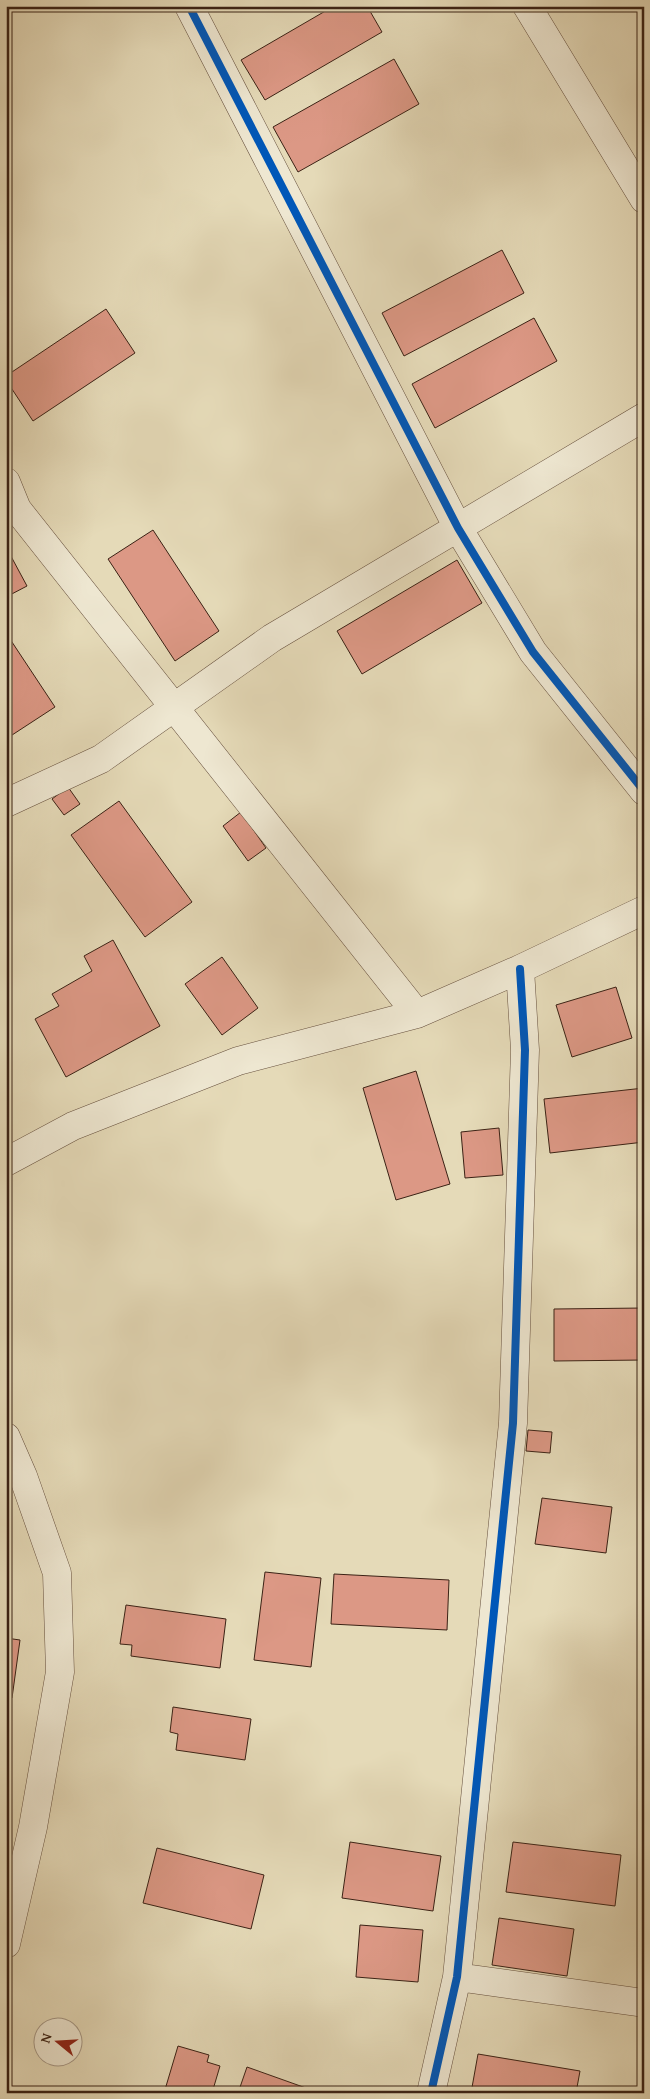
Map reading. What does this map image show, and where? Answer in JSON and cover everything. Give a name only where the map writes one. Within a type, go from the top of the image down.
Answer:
[{"type":"street","points":[[189,6],[458,528],[533,652],[644,791]]},
{"type":"street","points":[[527,6],[644,199]]},
{"type":"street","points":[[6,803],[100,759],[272,638],[644,417]]},
{"type":"street","points":[[6,482],[17,510],[417,1014]]},
{"type":"street","points":[[6,1162],[73,1126],[238,1061],[417,1014],[520,969],[644,910]]},
{"type":"street","points":[[431,2093],[457,1977],[513,1423],[525,1050],[520,969]]},
{"type":"street","points":[[6,1437],[23,1476],[57,1573],[60,1672],[33,1827],[6,1944]]},
{"type":"street","points":[[457,1977],[644,2004]]},
{"type":"building","points":[[334,6],[367,6],[382,32],[265,100],[241,60]]},
{"type":"building","points":[[394,59],[419,104],[298,172],[273,127]]},
{"type":"building","points":[[502,250],[524,293],[404,356],[382,313]]},
{"type":"building","points":[[106,309],[135,353],[33,421],[6,380],[6,376]]},
{"type":"building","points":[[534,318],[557,361],[435,428],[412,384]]},
{"type":"building","points":[[153,530],[219,631],[175,661],[108,559]]},
{"type":"building","points":[[6,547],[27,586],[6,597]]},
{"type":"building","points":[[457,560],[482,603],[362,674],[337,631]]},
{"type":"building","points":[[6,633],[55,707],[9,737],[6,734]]},
{"type":"building","points":[[68,787],[80,804],[64,815],[52,799]]},
{"type":"building","points":[[119,801],[192,902],[145,937],[71,835]]},
{"type":"building","points":[[241,812],[266,848],[248,861],[223,826]]},
{"type":"building","points":[[113,940],[160,1026],[66,1077],[35,1019],[59,1006],[52,994],[92,971],[84,956]]},
{"type":"building","points":[[222,957],[258,1008],[222,1035],[185,984]]},
{"type":"building","points":[[616,987],[632,1038],[572,1057],[556,1005]]},
{"type":"building","points":[[416,1071],[450,1184],[396,1200],[363,1088]]},
{"type":"building","points":[[644,1088],[644,1142],[550,1153],[544,1099]]},
{"type":"building","points":[[499,1128],[503,1175],[465,1178],[461,1132]]},
{"type":"building","points":[[644,1308],[644,1360],[554,1361],[554,1309]]},
{"type":"building","points":[[528,1430],[552,1432],[550,1453],[526,1451]]},
{"type":"building","points":[[542,1498],[612,1507],[606,1553],[535,1544]]},
{"type":"building","points":[[265,1572],[321,1578],[311,1667],[254,1660]]},
{"type":"building","points":[[334,1574],[449,1580],[447,1630],[331,1624]]},
{"type":"building","points":[[126,1605],[226,1619],[220,1668],[131,1656],[132,1645],[120,1644]]},
{"type":"building","points":[[6,1638],[20,1640],[12,1698],[6,1697]]},
{"type":"building","points":[[173,1707],[251,1719],[245,1760],[176,1750],[178,1734],[170,1732]]},
{"type":"building","points":[[350,1842],[441,1856],[433,1911],[342,1898]]},
{"type":"building","points":[[513,1842],[621,1855],[615,1906],[506,1892]]},
{"type":"building","points":[[157,1848],[264,1875],[251,1929],[143,1903]]},
{"type":"building","points":[[499,1918],[574,1929],[567,1976],[492,1965]]},
{"type":"building","points":[[360,1925],[423,1930],[418,1982],[356,1977]]},
{"type":"building","points":[[178,2046],[209,2055],[207,2062],[220,2066],[212,2093],[164,2093]]},
{"type":"building","points":[[478,2054],[580,2071],[576,2093],[471,2093]]},
{"type":"building","points":[[247,2067],[320,2093],[238,2093]]},
{"type":"cycle path","points":[[189,6],[458,528],[533,652],[644,791]]},
{"type":"cycle path","points":[[431,2093],[457,1977],[513,1423],[525,1050],[520,969]]}]
